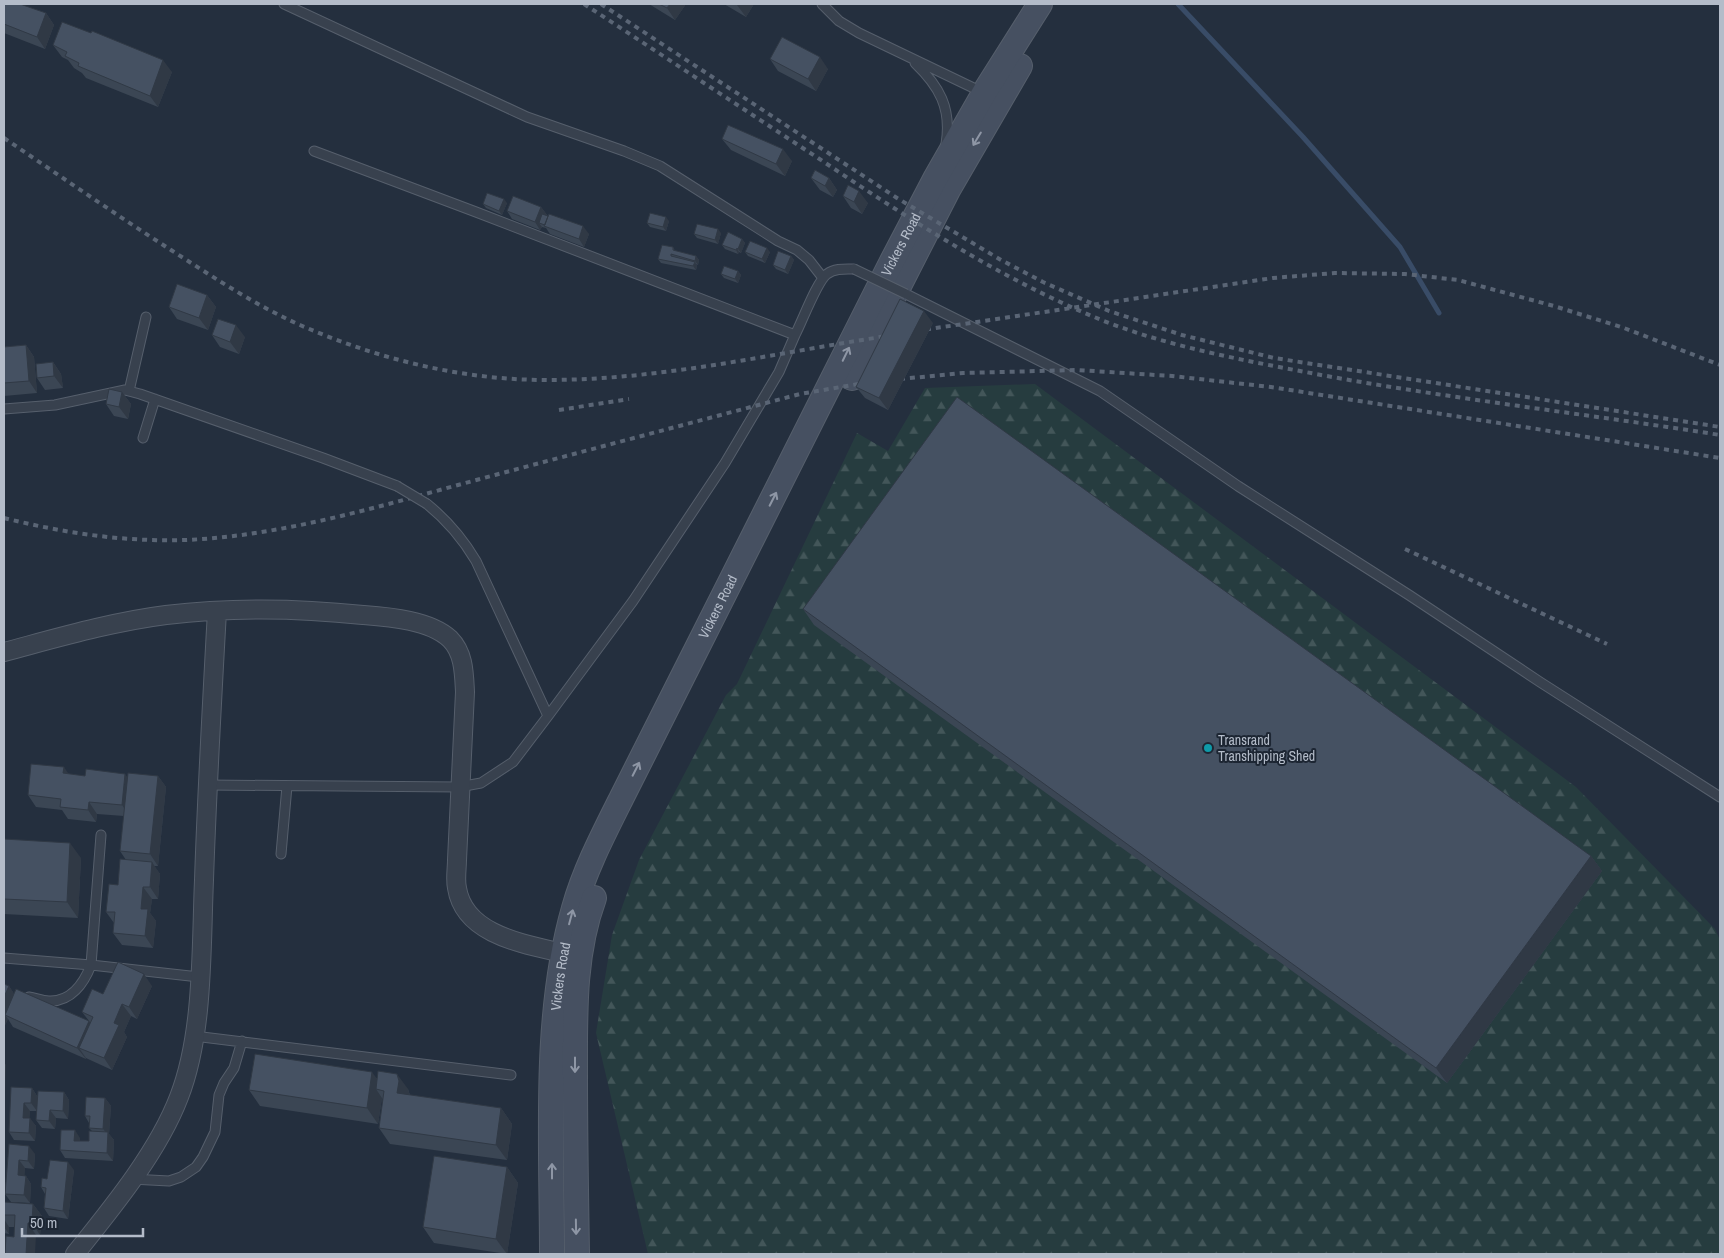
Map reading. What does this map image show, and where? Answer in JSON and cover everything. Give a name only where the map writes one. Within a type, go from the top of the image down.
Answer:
[{"type":"main road","name":"Vickers Road","points":[[552,1254],[553,1042],[558,989],[571,955],[598,887],[632,812],[935,214],[976,138],[991,93],[1040,4]]},
{"type":"main road","name":"Vickers Road","points":[[577,1254],[575,1002],[571,955],[574,906],[583,880],[609,823],[891,263],[943,164],[991,93],[1057,4]]},
{"type":"street","points":[[4,652],[106,626],[166,615],[217,611],[280,609],[323,611],[399,618],[433,628],[449,638],[458,650],[464,667],[465,692],[459,787],[457,888],[468,914],[491,932],[509,940],[571,955]]},
{"type":"street","points":[[75,1254],[131,1180],[160,1136],[179,1097],[188,1071],[194,1036],[199,977],[217,611]]},
{"type":"lane","points":[[284,4],[527,117],[624,151],[660,166],[778,241],[798,250],[809,260],[823,278]]},
{"type":"lane","points":[[822,4],[839,21],[859,33],[991,93]]},
{"type":"lane","points":[[909,57],[930,78],[942,95],[948,138],[943,164]]},
{"type":"lane","points":[[314,151],[795,335]]},
{"type":"lane","points":[[208,785],[459,787],[481,783],[514,762],[633,600],[715,479],[779,372],[823,278],[832,271],[843,268],[854,269],[1100,391],[1238,486],[1410,594],[1540,682],[1720,797]]},
{"type":"lane","points":[[129,391],[146,317]]},
{"type":"lane","points":[[4,409],[55,405],[125,390],[323,458],[397,486],[427,504],[457,532],[476,561],[548,716]]},
{"type":"lane","points":[[143,438],[155,399]]},
{"type":"lane","points":[[281,854],[287,786]]},
{"type":"lane","points":[[22,995],[49,1001],[61,1000],[79,987],[85,979],[91,965],[101,835]]},
{"type":"lane","points":[[4,958],[199,977]]},
{"type":"lane","points":[[194,1036],[511,1075]]},
{"type":"lane","points":[[131,1180],[169,1181],[181,1177],[196,1167],[204,1156],[215,1132],[220,1095],[224,1083],[234,1068],[242,1041]]},
{"type":"green space","points":[[1035,384],[1576,787],[1715,929],[1720,940],[1720,1254],[648,1254],[596,1033],[612,935],[639,860],[726,695],[737,684],[857,433],[888,451],[925,388]]},
{"type":"building","points":[[4,4],[20,4],[46,13],[37,37],[4,24]]},
{"type":"building","points":[[659,4],[670,4],[667,8]]},
{"type":"building","points":[[62,22],[91,33],[92,31],[163,60],[150,96],[78,66],[79,63],[65,56],[67,52],[53,45]]},
{"type":"building","points":[[782,37],[820,57],[808,79],[770,59]]},
{"type":"building","points":[[728,125],[783,149],[776,164],[722,139]]},
{"type":"building","points":[[815,170],[829,178],[825,186],[811,178]]},
{"type":"building","points":[[848,185],[859,191],[854,202],[843,196]]},
{"type":"building","points":[[487,193],[504,199],[499,211],[483,204]]},
{"type":"building","points":[[513,196],[541,207],[535,222],[507,211]]},
{"type":"building","points":[[650,213],[666,217],[663,227],[647,223]]},
{"type":"building","points":[[542,214],[548,216],[545,225],[539,223]]},
{"type":"building","points":[[549,214],[583,226],[579,239],[544,226]]},
{"type":"building","points":[[697,224],[718,229],[715,240],[694,234]]},
{"type":"building","points":[[728,232],[742,239],[738,249],[722,245]]},
{"type":"building","points":[[750,241],[767,248],[762,259],[745,252]]},
{"type":"building","points":[[662,245],[696,256],[695,261],[671,254],[671,256],[695,262],[693,266],[658,259]]},
{"type":"building","points":[[778,251],[791,256],[785,270],[773,265]]},
{"type":"building","points":[[724,266],[738,271],[735,279],[721,274]]},
{"type":"building","points":[[177,284],[207,295],[199,318],[169,307]]},
{"type":"building","points":[[900,299],[924,311],[879,398],[856,387]]},
{"type":"building","points":[[218,319],[236,325],[230,342],[212,335]]},
{"type":"building","points":[[26,345],[29,381],[4,383],[4,347]]},
{"type":"building","points":[[53,362],[54,376],[37,378],[36,364]]},
{"type":"building","points":[[109,389],[122,392],[119,407],[106,404]]},
{"type":"building","name":"Transrand Transhipping Shed","points":[[957,397],[1591,856],[1436,1068],[803,609]]},
{"type":"building","points":[[31,764],[64,767],[63,773],[85,776],[86,769],[125,774],[122,805],[89,802],[88,810],[60,807],[61,799],[28,795]]},
{"type":"building","points":[[128,773],[158,776],[150,854],[120,851]]},
{"type":"building","points":[[4,839],[70,843],[67,902],[4,899]]},
{"type":"building","points":[[120,859],[152,862],[150,887],[143,887],[141,909],[148,909],[145,936],[113,933],[115,912],[106,912],[109,884],[118,885]]},
{"type":"building","points":[[118,962],[144,974],[129,1007],[122,1004],[114,1023],[119,1025],[104,1058],[79,1048],[93,1017],[82,1012],[92,989],[103,994]]},
{"type":"building","points":[[4,984],[9,986],[4,997]]},
{"type":"building","points":[[16,989],[89,1021],[77,1048],[5,1015]]},
{"type":"building","points":[[255,1054],[372,1072],[367,1108],[249,1090]]},
{"type":"building","points":[[378,1071],[397,1074],[399,1081],[397,1093],[501,1108],[496,1145],[379,1128],[384,1091],[376,1089]]},
{"type":"building","points":[[11,1087],[32,1088],[31,1103],[24,1103],[23,1118],[30,1118],[29,1133],[9,1132]]},
{"type":"building","points":[[38,1091],[64,1092],[63,1111],[50,1110],[49,1121],[36,1120]]},
{"type":"building","points":[[86,1097],[105,1098],[103,1129],[89,1128],[90,1116],[85,1116]]},
{"type":"building","points":[[61,1130],[75,1130],[74,1141],[89,1141],[89,1131],[108,1132],[107,1153],[60,1150]]},
{"type":"building","points":[[9,1144],[29,1146],[28,1161],[19,1160],[18,1175],[26,1176],[24,1195],[5,1194]]},
{"type":"building","points":[[434,1156],[507,1167],[496,1239],[423,1227]]},
{"type":"building","points":[[50,1160],[68,1162],[63,1211],[44,1208],[46,1188],[41,1187],[42,1178],[47,1179]]},
{"type":"building","points":[[4,1202],[33,1204],[32,1223],[28,1223],[26,1254],[5,1254],[6,1236],[14,1237],[15,1215],[4,1215]]},
{"type":"waterway","points":[[1178,4],[1303,137],[1400,247],[1439,313]]},
{"type":"railway","points":[[584,4],[922,226],[1029,287],[1104,321],[1184,346],[1238,359],[1321,375],[1420,392],[1720,435]]},
{"type":"railway","points":[[601,4],[897,198],[1001,260],[1043,282],[1109,311],[1182,335],[1274,358],[1720,427]]},
{"type":"railway","points":[[4,138],[150,236],[250,300],[329,337],[359,348],[420,365],[452,372],[515,379],[591,379],[721,364],[894,335]]},
{"type":"railway","points":[[916,331],[1273,278],[1335,273],[1405,274],[1458,280],[1554,306],[1624,328],[1720,365]]},
{"type":"railway","points":[[890,380],[963,373],[1077,370],[1172,376],[1271,387],[1720,458]]},
{"type":"railway","points":[[4,518],[72,532],[140,540],[186,540],[265,532],[342,516],[800,394],[870,382]]},
{"type":"railway","points":[[559,410],[629,399]]},
{"type":"railway","points":[[1405,549],[1607,644]]},
{"type":"place","name":"Transrand Transhipping Shed","points":[[1208,748]]}]
